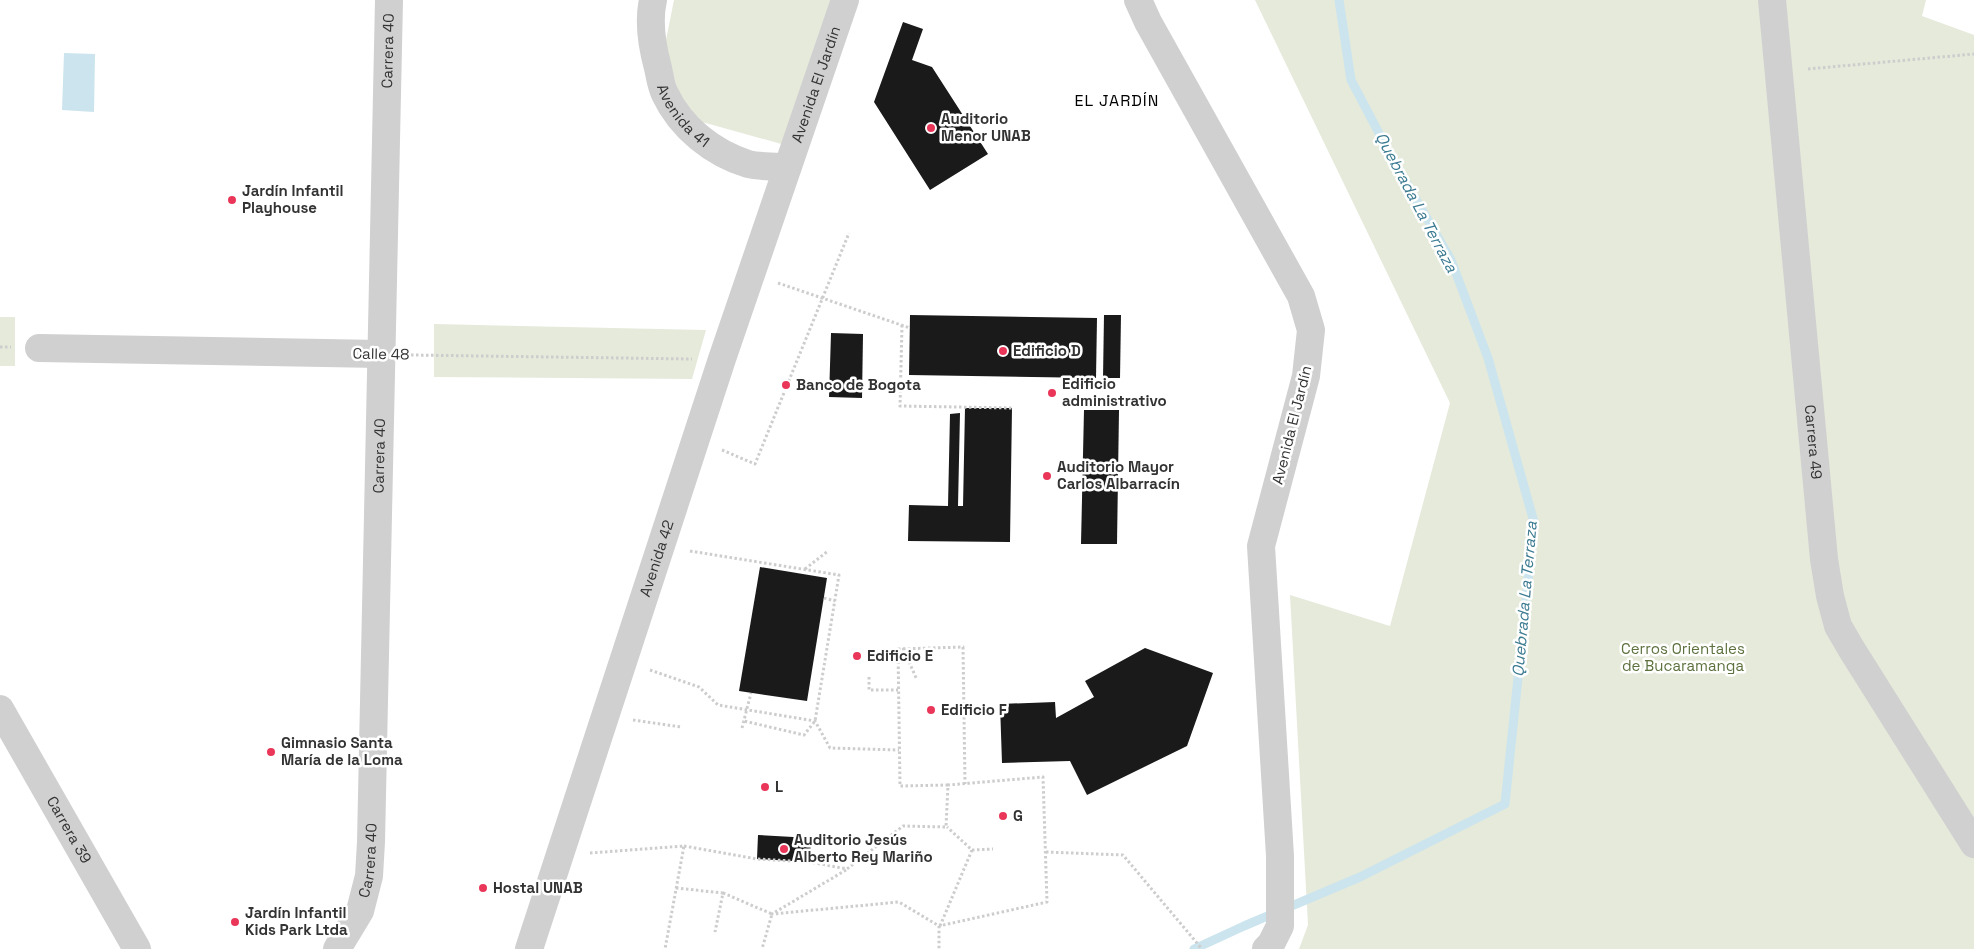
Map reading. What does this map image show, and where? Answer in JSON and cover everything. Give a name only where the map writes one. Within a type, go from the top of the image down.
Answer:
[{"type":"street","name":"Carrera 40","points":[[337,949],[360,911],[369,876],[371,842],[389,0]]},
{"type":"street","name":"Avenida 41","points":[[653,0],[651,34],[655,58],[665,94],[685,125],[714,150],[749,164],[787,168]]},
{"type":"street","name":"Avenida El Jardín","points":[[787,168],[845,0]]},
{"type":"street","name":"Avenida El Jardín","points":[[1138,0],[1148,22],[1301,296],[1311,330],[1306,376],[1261,546],[1280,856],[1280,890],[1273,938]]},
{"type":"street","name":"Carrera 49","points":[[1772,0],[1823,550],[1830,596],[1838,626],[1974,844]]},
{"type":"street","name":"Avenida 42","points":[[529,949],[722,359],[787,168]]},
{"type":"street","name":"Calle 48","points":[[39,348],[380,354]]},
{"type":"street","name":"Carrera 39","points":[[0,709],[137,949]]},
{"type":"path","points":[[1778,72],[1974,54]]},
{"type":"path","points":[[696,440],[755,464],[849,233]]},
{"type":"path","points":[[751,274],[910,328]]},
{"type":"path","points":[[902,325],[900,406],[1012,408]]},
{"type":"path","name":"Calle 48","points":[[380,354],[722,359]]},
{"type":"path","points":[[661,546],[839,575],[815,721],[804,736],[744,721]]},
{"type":"path","points":[[805,569],[828,551]]},
{"type":"path","points":[[824,598],[835,601]]},
{"type":"path","points":[[676,888],[722,893],[772,914],[899,902],[939,926],[1047,902],[1043,777],[948,786],[900,786],[898,649],[963,647],[965,784]]},
{"type":"path","points":[[903,648],[917,680]]},
{"type":"path","points":[[623,661],[700,687],[718,705],[815,721]]},
{"type":"path","points":[[868,677],[869,690],[898,690]]},
{"type":"path","points":[[742,728],[751,692]]},
{"type":"path","points":[[606,715],[680,727]]},
{"type":"path","points":[[815,721],[830,748],[899,750]]},
{"type":"path","points":[[946,827],[948,786]]},
{"type":"path","points":[[762,949],[772,914],[847,869],[904,826],[946,827],[972,850],[993,849]]},
{"type":"path","points":[[560,855],[684,846],[757,859],[810,862],[847,869]]},
{"type":"path","points":[[665,949],[684,846]]},
{"type":"path","points":[[939,949],[939,926],[972,850]]},
{"type":"path","points":[[1046,852],[1123,855],[1202,949]]},
{"type":"path","points":[[716,932],[722,893]]},
{"type":"green space","points":[[674,0],[833,0],[785,145],[695,120],[681,101],[665,45]]},
{"type":"green space","name":"Cerros Orientales de Bucaramanga","points":[[1255,0],[1926,0],[1922,16],[1974,35],[1974,949],[1299,949],[1308,925],[1290,595],[1390,626],[1450,403]]},
{"type":"green space","points":[[0,317],[15,317],[15,366],[0,366]]},
{"type":"green space","points":[[434,324],[706,330],[692,379],[434,377]]},
{"type":"water","points":[[64,53],[95,54],[94,112],[62,110]]},
{"type":"building","name":"Auditorio Menor UNAB","points":[[903,22],[923,29],[912,60],[932,67],[988,154],[930,190],[874,102]]},
{"type":"building","name":"Edificio D","points":[[910,315],[1097,318],[1096,378],[909,375]]},
{"type":"building","points":[[1104,315],[1121,315],[1120,378],[1103,378]]},
{"type":"building","points":[[831,333],[863,334],[862,398],[829,397]]},
{"type":"building","points":[[965,408],[1012,408],[1010,542],[908,541],[909,505],[948,506],[950,414],[960,413],[958,506],[963,506]]},
{"type":"building","points":[[1084,410],[1119,410],[1117,544],[1081,544]]},
{"type":"building","points":[[760,567],[827,578],[807,701],[739,691]]},
{"type":"building","points":[[1145,648],[1213,673],[1187,746],[1087,795],[1070,761],[1002,763],[1000,704],[1055,702],[1056,718],[1094,697],[1085,681]]},
{"type":"building","name":"Auditorio Jesús Alberto Rey Mariño","points":[[758,835],[811,838],[810,862],[757,859]]},
{"type":"waterway","name":"Quebrada La Terraza","points":[[1194,949],[1360,877],[1505,804],[1534,522],[1488,358],[1451,260],[1391,156],[1351,80],[1339,0]]},
{"type":"place","name":"Auditorio Menor UNAB","points":[[931,128]]},
{"type":"place","name":"Jardín Infantil Playhouse","points":[[232,200]]},
{"type":"place","name":"Edificio D","points":[[1003,351]]},
{"type":"place","name":"Banco de Bogota","points":[[786,385]]},
{"type":"place","name":"Edificio administrativo","points":[[1052,393]]},
{"type":"place","name":"Auditorio Mayor Carlos Albarracín","points":[[1047,476]]},
{"type":"place","name":"Edificio E","points":[[857,656]]},
{"type":"place","name":"Edificio F","points":[[931,710]]},
{"type":"place","name":"Gimnasio Santa María de la Loma","points":[[271,752]]},
{"type":"place","name":"L","points":[[765,787]]},
{"type":"place","name":"G","points":[[1003,816]]},
{"type":"place","name":"Auditorio Jesús Alberto Rey Mariño","points":[[784,849]]},
{"type":"place","name":"Hostal UNAB","points":[[483,888]]},
{"type":"place","name":"Jardín Infantil Kids Park Ltda","points":[[235,922]]},
{"type":"district","name":"EL JARDÍN","points":[[1117,100]]}]
